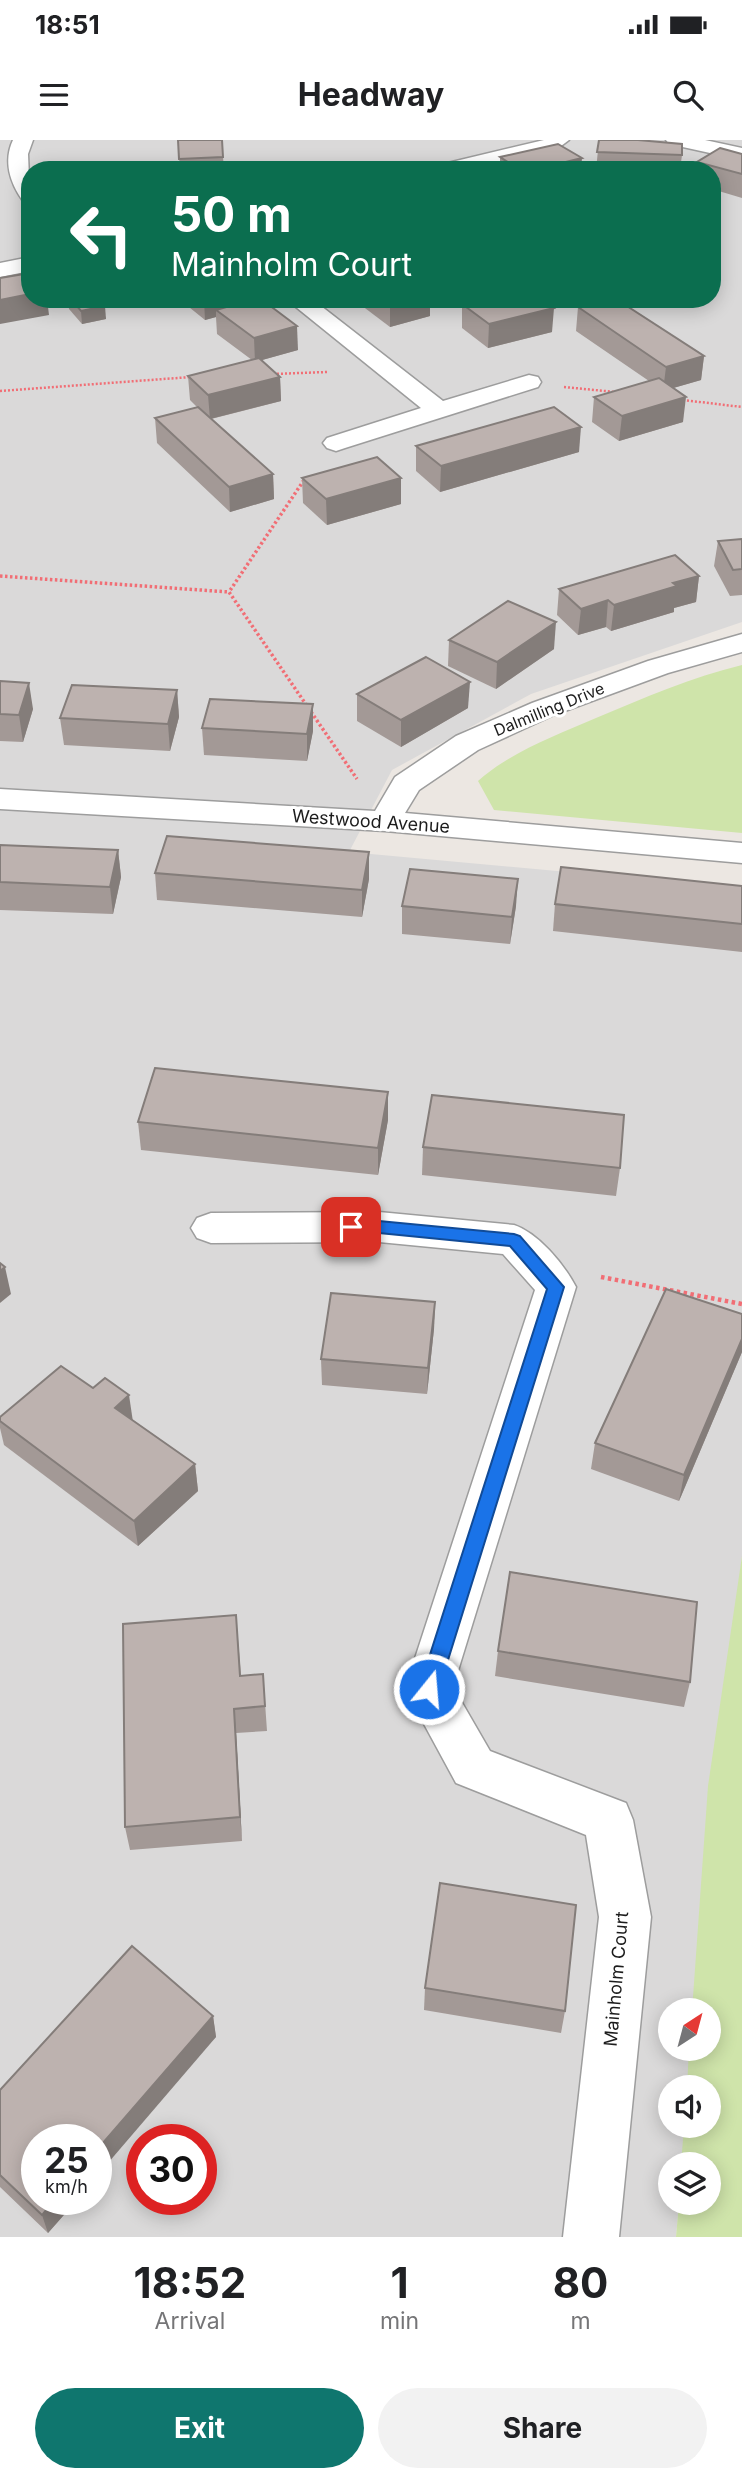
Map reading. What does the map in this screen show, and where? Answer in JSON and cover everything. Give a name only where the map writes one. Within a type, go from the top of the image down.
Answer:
[{"type":"street","points":[[21,181],[18,176],[20,145],[23,140]]},
{"type":"street","points":[[462,161],[486,150],[550,145],[559,140]]},
{"type":"street","points":[[676,140],[742,154]]},
{"type":"street","points":[[0,270],[21,266]]},
{"type":"street","points":[[308,308],[437,409]]},
{"type":"street","points":[[336,443],[529,382]]},
{"type":"street","name":"Dalmilling Drive","points":[[385,821],[406,784],[467,743],[543,709],[657,667],[742,643]]},
{"type":"street","name":"Westwood Avenue","points":[[0,799],[385,821],[742,853]]},
{"type":"street","points":[[211,1227],[379,1227],[514,1240],[556,1287]]},
{"type":"street","name":"Mainholm Court","points":[[556,1287],[429,1689],[473,1767],[608,1820],[625,1917],[591,2237]]},
{"type":"path","points":[[267,374],[386,369]]},
{"type":"path","points":[[0,391],[200,376]]},
{"type":"path","points":[[529,382],[622,393]]},
{"type":"path","points":[[675,399],[742,407]]},
{"type":"path","points":[[229,592],[298,487],[336,443]]},
{"type":"path","points":[[0,576],[229,592]]},
{"type":"path","points":[[229,592],[385,821]]},
{"type":"path","points":[[556,1287],[603,1276],[742,1304]]},
{"type":"shaded area","points":[[0,140],[742,140],[742,622],[531,694],[392,770],[349,852],[742,888],[742,1556],[698,1998],[658,1998],[658,2062],[692,2062],[690,2075],[658,2075],[658,2138],[685,2138],[683,2152],[658,2152],[658,2215],[678,2215],[676,2237],[0,2237]]},
{"type":"green space","points":[[742,665],[742,833],[494,810],[478,781],[505,761],[550,738],[668,688]]},
{"type":"green space","points":[[742,1556],[742,2237],[676,2237],[678,2215],[721,2215],[721,2152],[682,2152],[683,2138],[721,2138],[721,2075],[688,2075],[688,2062],[721,2062],[721,1998],[693,1998],[708,1786]]},
{"type":"building","points":[[178,140],[222,140],[223,157],[179,159]]},
{"type":"building","points":[[599,140],[682,144],[682,155],[597,152]]},
{"type":"building","points":[[558,144],[582,158],[570,161],[506,161],[500,157]]},
{"type":"building","points":[[720,148],[742,154],[742,174],[721,168],[721,161],[699,161]]},
{"type":"building","points":[[21,274],[21,296],[0,300],[0,278]]},
{"type":"building","points":[[273,308],[297,326],[254,338],[216,310]]},
{"type":"building","points":[[467,308],[554,308],[489,324]]},
{"type":"building","points":[[579,308],[630,308],[704,356],[666,367]]},
{"type":"building","points":[[259,358],[280,377],[208,395],[188,376]]},
{"type":"building","points":[[659,378],[686,397],[622,416],[594,397]]},
{"type":"building","points":[[198,407],[273,474],[229,487],[155,418]]},
{"type":"building","points":[[554,407],[581,427],[441,466],[416,446]]},
{"type":"building","points":[[377,457],[401,478],[326,499],[302,478]]},
{"type":"building","points":[[742,539],[742,569],[733,570],[718,541]]},
{"type":"building","points":[[675,555],[699,576],[673,583],[677,586],[614,605],[608,600],[581,609],[559,589]]},
{"type":"building","points":[[508,601],[556,622],[497,662],[449,640]]},
{"type":"building","points":[[426,657],[470,682],[401,720],[357,694]]},
{"type":"building","points":[[0,681],[29,683],[19,715],[0,714]]},
{"type":"building","points":[[72,685],[177,690],[168,724],[60,718]]},
{"type":"building","points":[[210,699],[313,704],[307,734],[202,728]]},
{"type":"building","points":[[167,836],[369,852],[362,890],[155,873]]},
{"type":"building","points":[[0,845],[118,850],[110,887],[0,882]]},
{"type":"building","points":[[561,867],[742,886],[742,924],[555,904]]},
{"type":"building","points":[[410,869],[518,879],[512,917],[402,906]]},
{"type":"building","points":[[155,1068],[388,1092],[378,1148],[138,1122]]},
{"type":"building","points":[[432,1095],[624,1115],[620,1168],[423,1147]]},
{"type":"building","points":[[666,1289],[742,1314],[742,1339],[684,1475],[595,1443]]},
{"type":"building","points":[[331,1293],[435,1302],[428,1368],[321,1359]]},
{"type":"building","points":[[61,1366],[93,1388],[105,1378],[129,1395],[115,1408],[195,1464],[134,1521],[0,1421],[0,1417]]},
{"type":"building","points":[[510,1572],[697,1602],[690,1682],[498,1651]]},
{"type":"building","points":[[236,1615],[240,1676],[263,1674],[265,1706],[234,1709],[240,1817],[125,1827],[123,1624]]},
{"type":"building","points":[[440,1883],[576,1905],[565,2011],[425,1988]]},
{"type":"building","points":[[132,1946],[213,2016],[112,2133],[112,2124],[21,2124],[21,2195],[0,2175],[0,2090]]},
{"type":"route","points":[[351,1227],[379,1227],[514,1240],[556,1287],[429,1689]]}]
